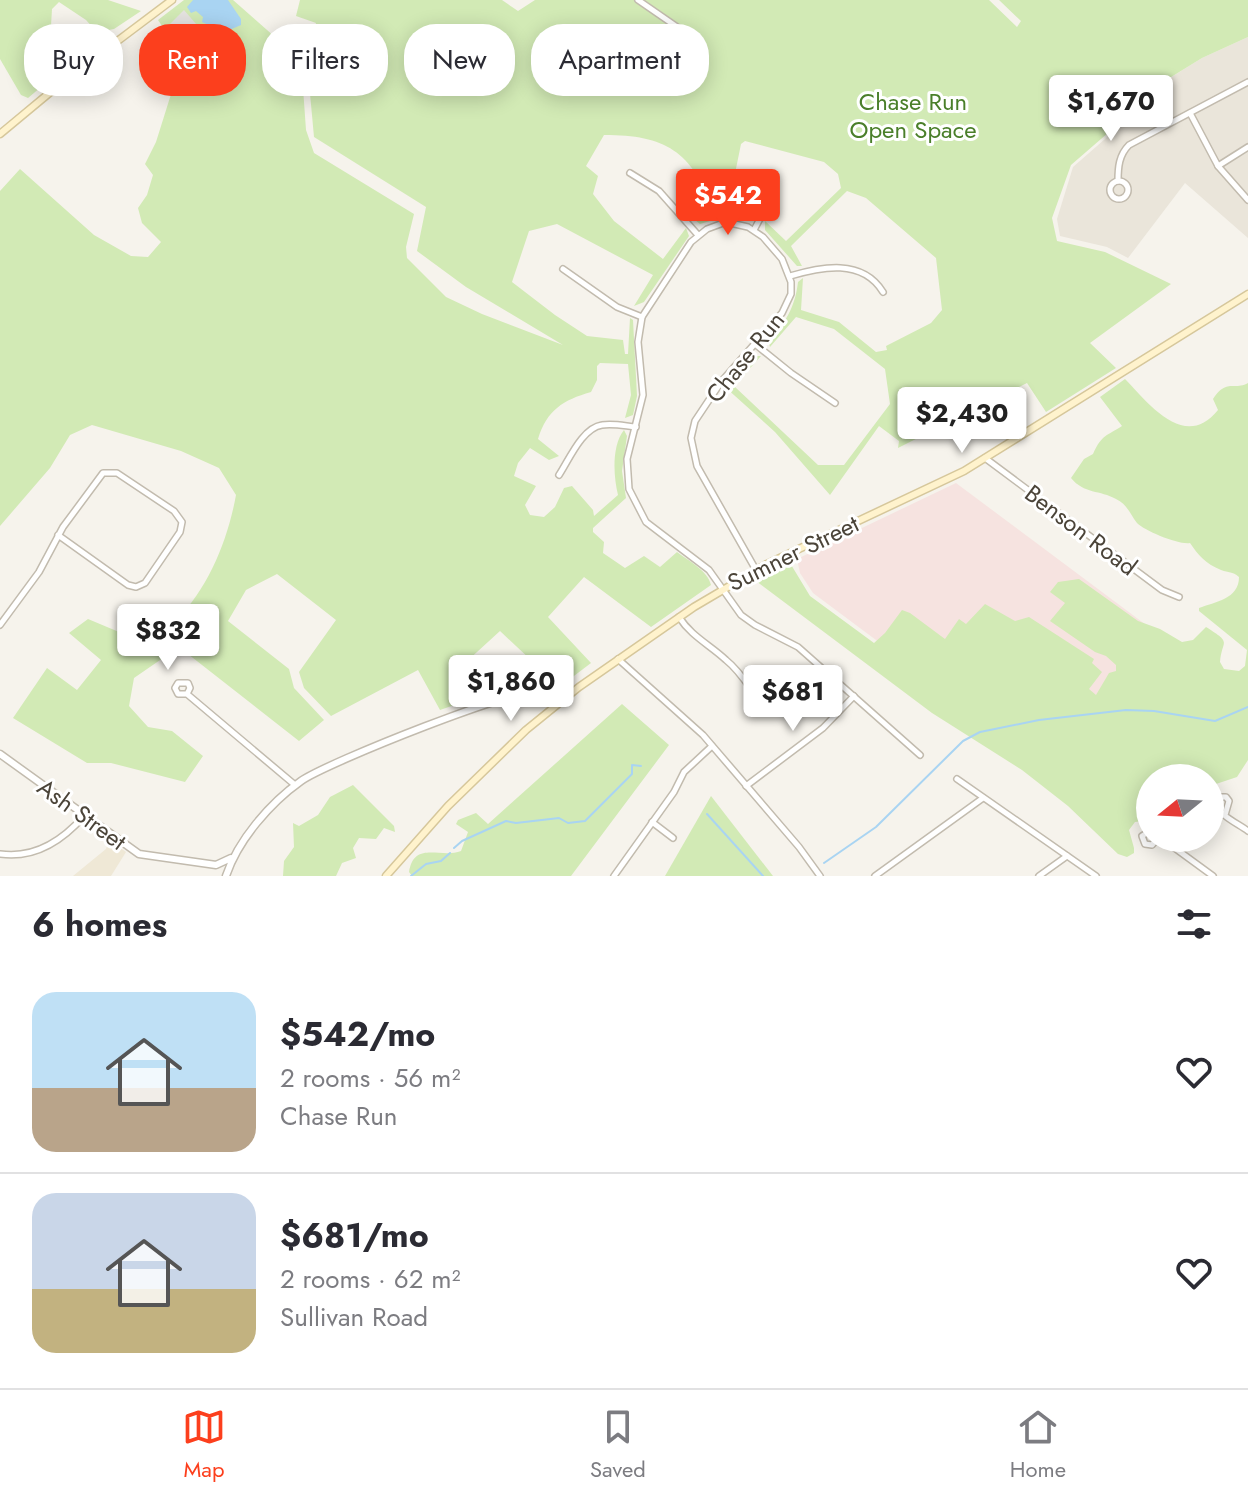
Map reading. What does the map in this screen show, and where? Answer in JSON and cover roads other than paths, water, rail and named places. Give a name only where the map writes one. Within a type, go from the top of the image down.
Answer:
[{"type":"main road","points":[[0,134],[172,0]]},
{"type":"main road","name":"Sumner Street","points":[[386,876],[463,791],[512,743],[559,702],[678,617],[721,588],[942,482],[985,458],[1248,294]]},
{"type":"street","points":[[638,0],[673,24]]},
{"type":"street","points":[[1118,181],[1123,152],[1149,132],[1248,82]]},
{"type":"street","points":[[1190,113],[1218,166],[1248,200]]},
{"type":"street","points":[[1218,166],[1248,147]]},
{"type":"street","points":[[630,173],[659,191],[698,235]]},
{"type":"street","points":[[754,230],[774,192]]},
{"type":"street","points":[[883,292],[871,278],[838,266],[790,276],[778,253],[754,230],[726,222],[715,224],[698,235],[642,317],[638,342],[643,395],[627,459],[626,478],[636,507],[652,528],[709,570],[745,618],[794,644],[920,755]]},
{"type":"street","points":[[563,269],[617,307],[642,317]]},
{"type":"street","name":"Chase Run","points":[[756,570],[700,472],[690,443],[693,426],[721,382],[786,307],[791,294],[790,276]]},
{"type":"street","points":[[755,344],[835,403]]},
{"type":"street","points":[[559,475],[588,432],[595,427],[636,427]]},
{"type":"street","name":"Benson Road","points":[[985,458],[1162,590],[1179,597]]},
{"type":"street","points":[[0,625],[39,572],[58,535],[100,476],[107,471],[117,473],[156,499],[179,516],[182,522],[180,532],[145,583],[136,587],[128,585],[58,535]]},
{"type":"street","points":[[678,617],[687,629],[727,660],[751,689]]},
{"type":"street","points":[[618,659],[690,722],[820,876]]},
{"type":"street","points":[[234,856],[216,865],[225,876],[234,856],[266,813],[295,785],[317,771],[400,736],[530,690],[546,690],[559,702]]},
{"type":"street","points":[[187,694],[295,785]]},
{"type":"street","points":[[746,786],[823,728],[854,696]]},
{"type":"street","points":[[614,876],[684,772],[712,746]]},
{"type":"street","name":"Ash Street","points":[[0,754],[139,854],[216,865]]},
{"type":"street","points":[[957,779],[1096,876]]},
{"type":"street","points":[[875,876],[983,798]]},
{"type":"street","points":[[1225,815],[1248,831]]},
{"type":"street","points":[[0,854],[14,856],[39,851],[62,837],[84,816]]},
{"type":"street","points":[[652,822],[673,838]]},
{"type":"street","points":[[1179,852],[1213,876]]},
{"type":"street","points":[[1039,876],[1067,856]]},
{"type":"water","points":[[193,0],[228,0],[241,24],[206,24],[202,22],[203,17],[196,11],[191,13],[187,7]]},
{"type":"waterway","points":[[824,863],[876,827],[963,741],[980,732],[1039,720],[1126,710],[1154,711],[1215,721],[1248,707]]},
{"type":"waterway","points":[[454,848],[462,841],[506,821],[516,823],[559,818],[568,823],[585,821],[632,774],[632,765],[641,766]]},
{"type":"waterway","points":[[707,814],[763,876]]},
{"type":"waterway","points":[[411,876],[426,864],[441,861],[450,853]]},
{"type":"park label","name":"Chase Run Open Space","points":[[913,115]]}]
